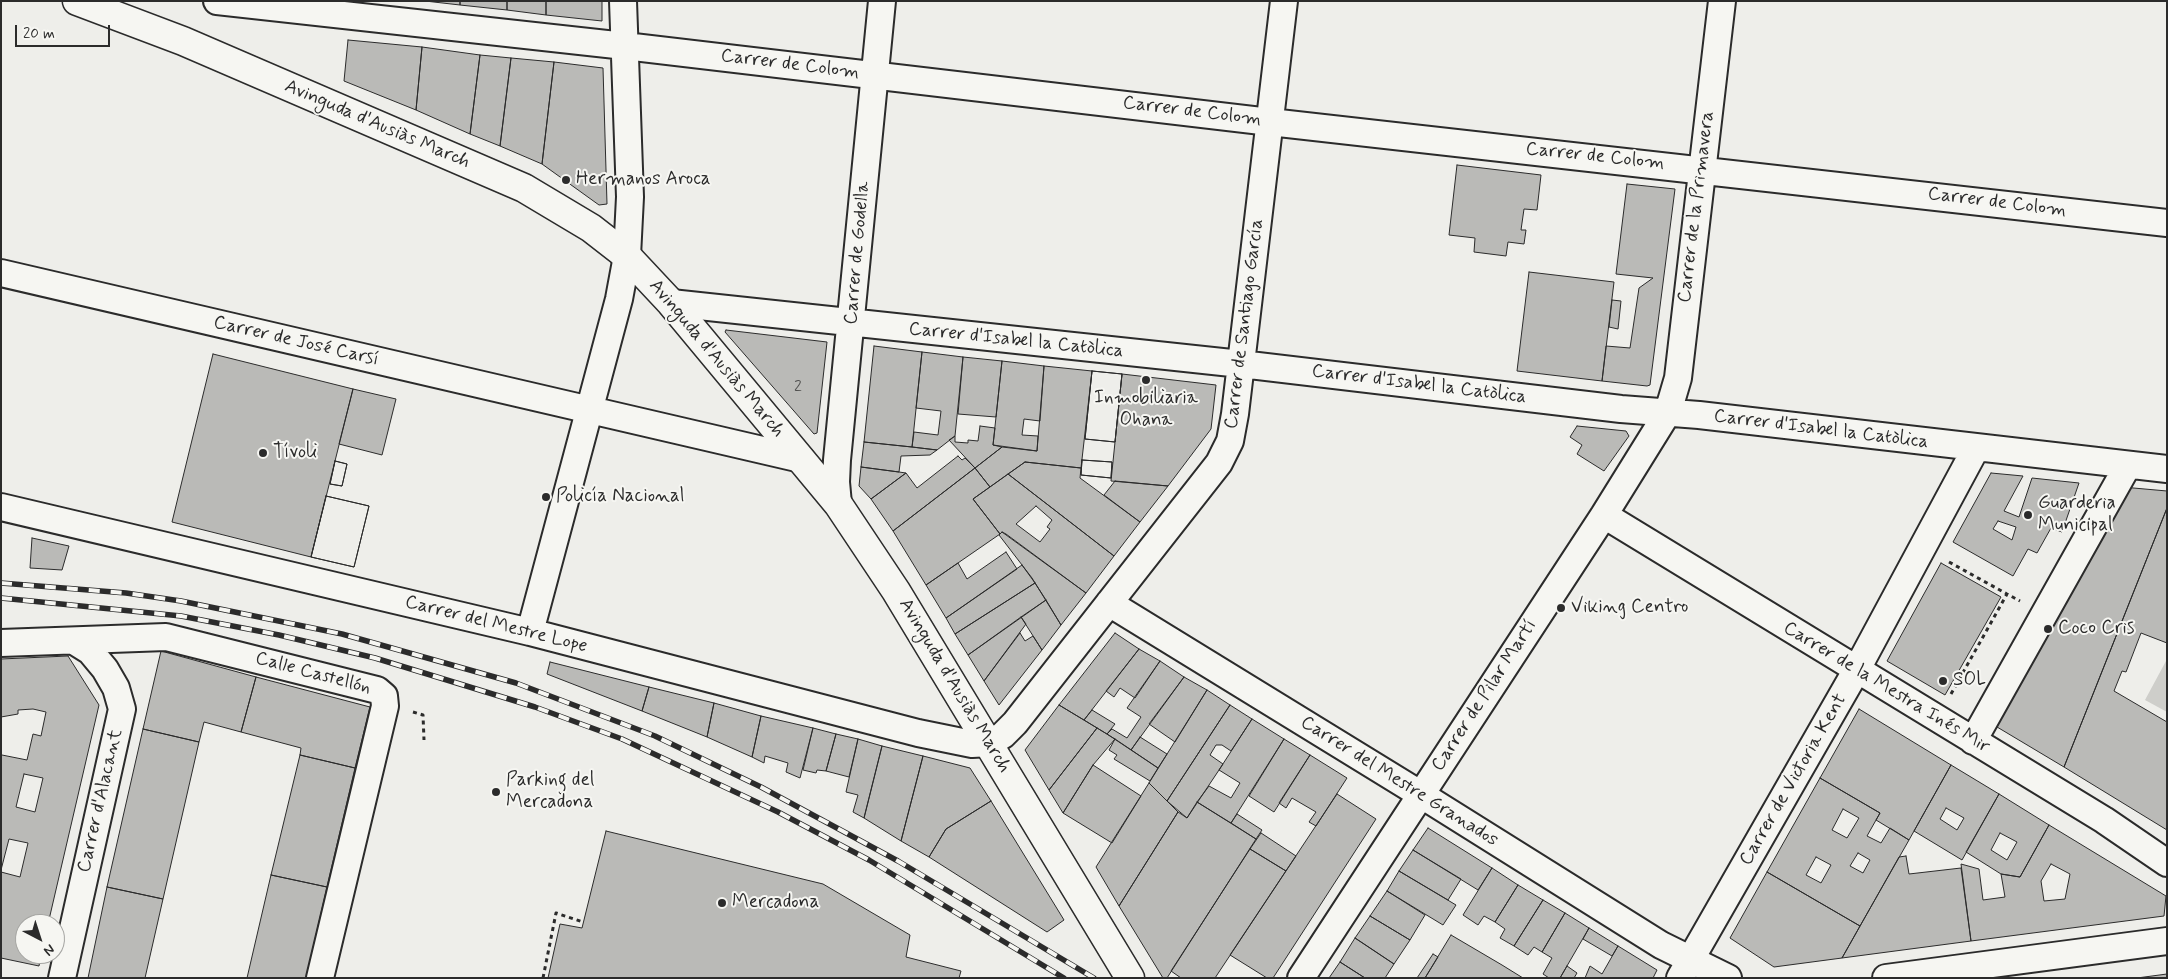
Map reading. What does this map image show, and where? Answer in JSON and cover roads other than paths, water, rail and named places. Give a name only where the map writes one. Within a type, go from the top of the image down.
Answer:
[{"type":"street","name":"Avinguda d'Ausiàs March","points":[[77,1],[184,40],[524,188],[591,228],[626,256],[671,303],[838,504],[896,592],[990,743],[1130,978]]},
{"type":"street","name":"Carrer de Colom","points":[[217,1],[873,74],[1270,122],[2167,223]]},
{"type":"street","points":[[530,632],[620,299],[630,215],[623,1]]},
{"type":"street","name":"Carrer de Godella","points":[[838,504],[837,460],[852,323],[873,74],[882,1]]},
{"type":"street","name":"Carrer de Santiago García","points":[[990,743],[1003,735],[1015,723],[1226,451],[1233,431],[1284,1]]},
{"type":"street","name":"Carrer de la Primavera","points":[[1668,412],[1678,378],[1700,169],[1722,1]]},
{"type":"street","name":"Carrer de José Carsí","points":[[1,273],[590,412],[801,459]]},
{"type":"street","name":"Carrer d'Isabel la Catòlica","points":[[671,303],[1241,364],[1620,409],[1668,412],[2167,469]]},
{"type":"street","name":"Carrer de Pilar Martí","points":[[1301,978],[1604,515],[1668,412]]},
{"type":"street","name":"Carrer de Victoria Kent","points":[[1686,968],[1856,671],[1976,448]]},
{"type":"street","points":[[1973,741],[2128,465]]},
{"type":"street","name":"Carrer del Mestre Lope","points":[[1,507],[530,632],[918,733],[972,744],[990,743]]},
{"type":"street","name":"Carrer de la Mestra Inés Mir","points":[[1604,515],[1856,671],[2104,820],[2167,863]]},
{"type":"street","name":"Carrer del Mestre Granados","points":[[1109,603],[1661,945],[1686,968],[1728,978]]},
{"type":"street","name":"Calle Castellón","points":[[74,641],[166,637],[377,690],[384,696],[385,706],[320,978]]},
{"type":"street","points":[[1,643],[74,641]]},
{"type":"street","name":"Carrer d'Alacant","points":[[62,978],[122,709],[116,688],[105,669],[90,652],[74,641]]},
{"type":"street","points":[[1886,978],[2167,941]]},
{"type":"railway","points":[[1,583],[126,593],[181,601],[342,634],[516,683],[655,736],[761,787],[898,861],[1094,978]]},
{"type":"railway","points":[[1,598],[181,616],[279,635],[375,658],[535,707],[622,739],[778,812],[869,860],[1064,978]]},
{"type":"place","name":"Hermanos Aroca","points":[[566,180]]},
{"type":"place","name":"Inmobiliaria Ohana","points":[[1146,380]]},
{"type":"place","name":"Tívoli","points":[[263,453]]},
{"type":"place","name":"Policía Nacional","points":[[546,497]]},
{"type":"place","name":"Guarderia Municipal","points":[[2028,515]]},
{"type":"place","name":"Viking Centro","points":[[1561,608]]},
{"type":"place","name":"Coco Cris","points":[[2048,629]]},
{"type":"place","name":"SOL","points":[[1943,681]]},
{"type":"place","name":"Parking del Mercadona","points":[[496,792]]},
{"type":"place","name":"Mercadona","points":[[722,903]]}]
